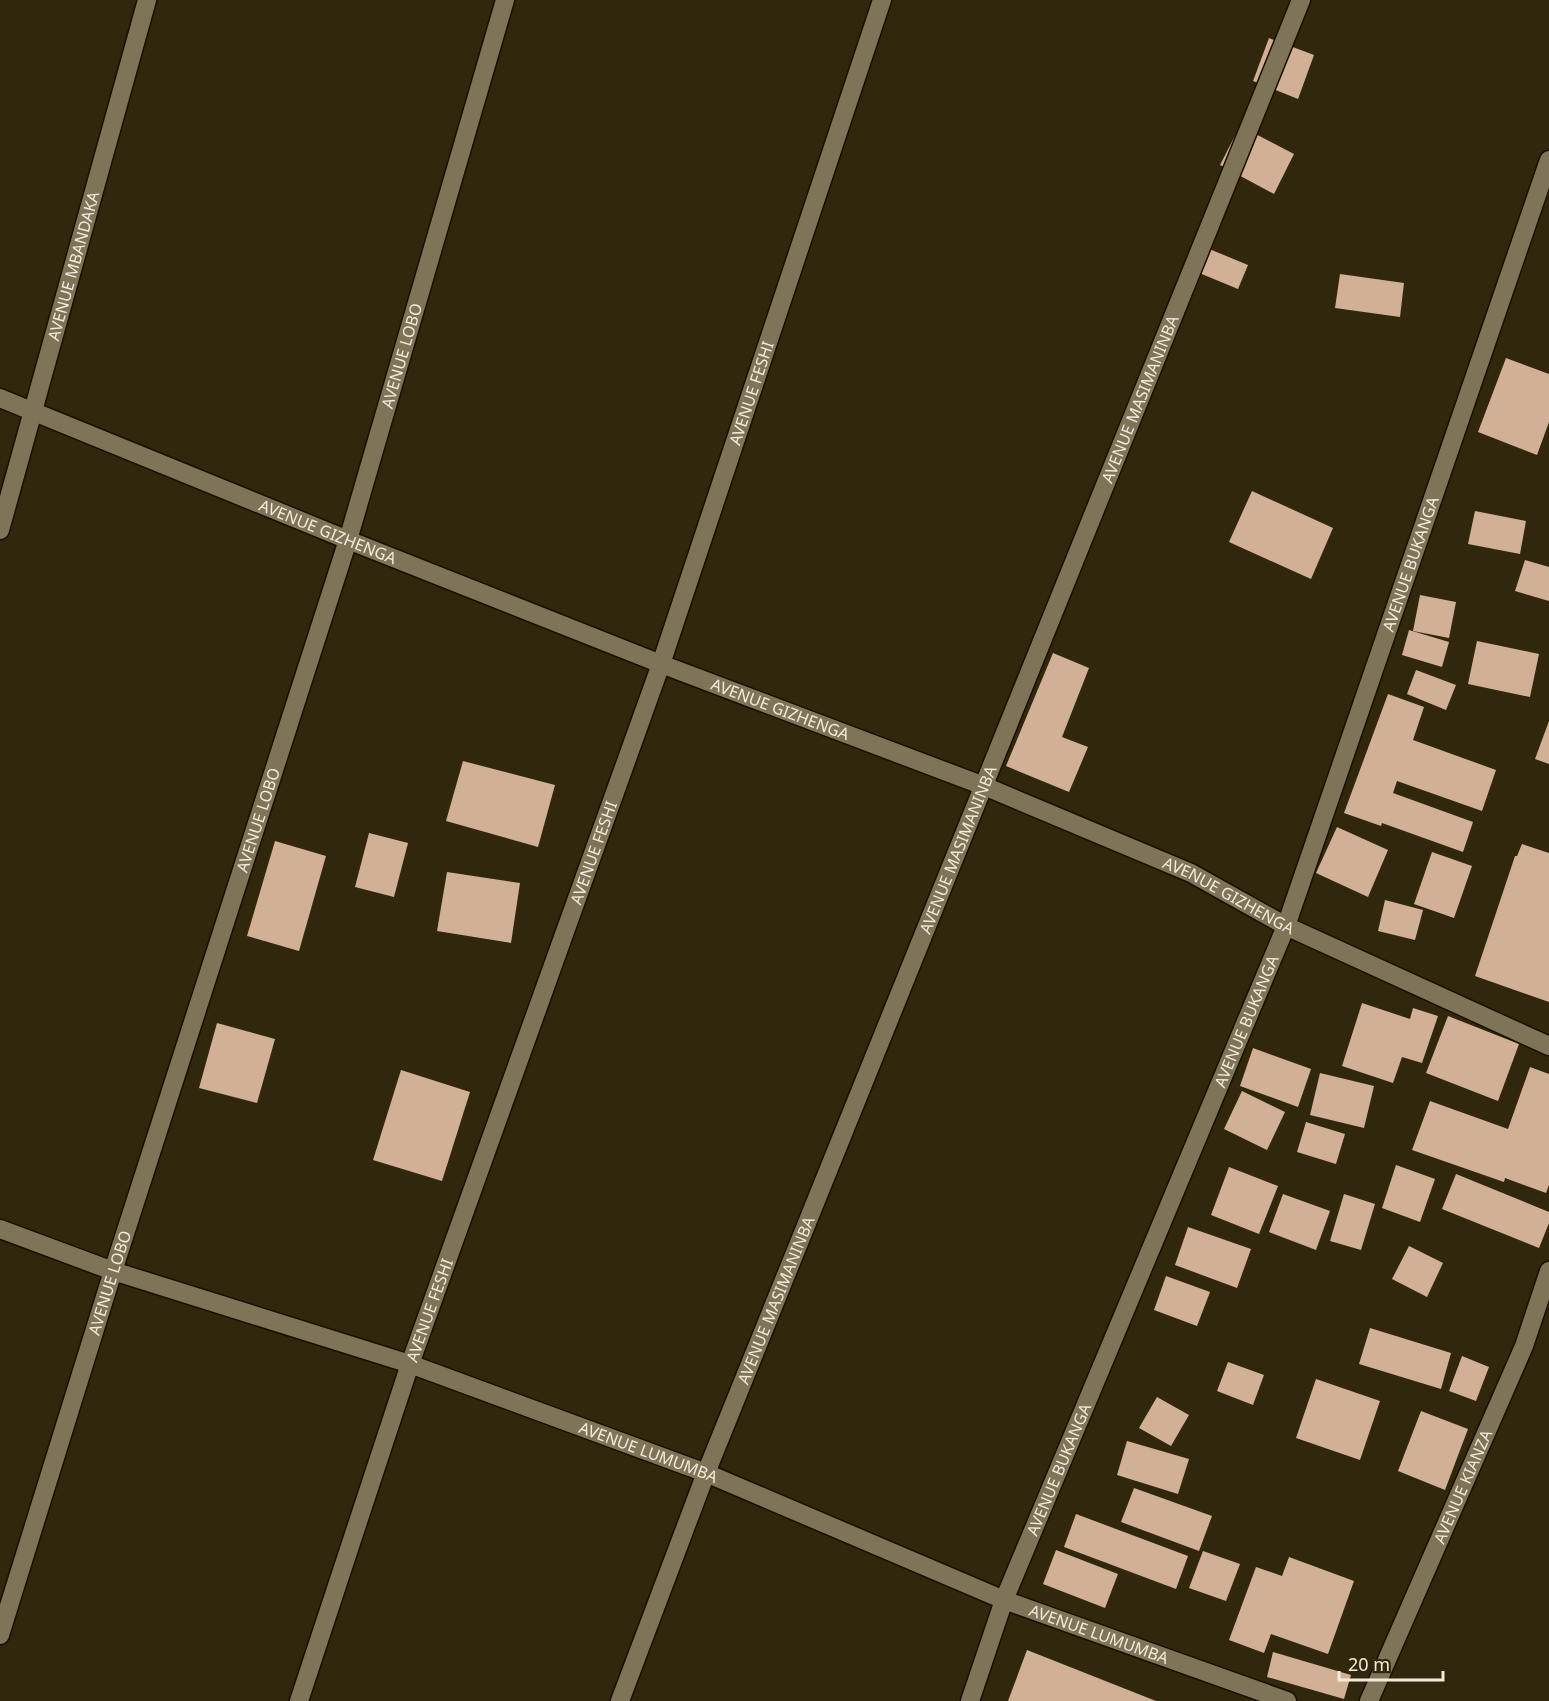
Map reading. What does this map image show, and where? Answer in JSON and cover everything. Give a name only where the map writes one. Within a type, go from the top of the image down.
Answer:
[{"type":"street","name":"AVENUE MBANDAKA","points":[[0,530],[147,0]]},
{"type":"street","name":"AVENUE LOBO","points":[[0,1635],[112,1271],[348,540],[505,0]]},
{"type":"street","name":"AVENUE FESHI","points":[[299,1701],[410,1364],[661,664],[882,0]]},
{"type":"street","name":"AVENUE MASIMANINBA","points":[[620,1701],[706,1473],[1301,0]]},
{"type":"street","name":"AVENUE BUKANGA","points":[[970,1701],[1004,1600],[1286,926],[1549,160]]},
{"type":"street","name":"AVENUE GIZHENGA","points":[[0,398],[348,540],[661,664],[984,786],[1191,873],[1286,926],[1549,1046]]},
{"type":"street","name":"AVENUE LUMUMBA","points":[[0,1229],[112,1271],[410,1364],[706,1473],[1004,1600],[1287,1701]]},
{"type":"street","name":"AVENUE KIANZA","points":[[1370,1701],[1524,1346],[1549,1271]]},
{"type":"building","points":[[1269,38],[1314,55],[1298,99],[1253,81]]},
{"type":"building","points":[[1240,126],[1294,154],[1274,194],[1220,165]]},
{"type":"building","points":[[1202,246],[1248,265],[1238,289],[1192,270]]},
{"type":"building","points":[[1340,274],[1404,283],[1400,317],[1335,308]]},
{"type":"building","points":[[1506,358],[1549,374],[1549,422],[1537,455],[1478,432]]},
{"type":"building","points":[[1252,491],[1333,528],[1311,579],[1229,542]]},
{"type":"building","points":[[1475,511],[1526,521],[1520,554],[1468,544]]},
{"type":"building","points":[[1525,560],[1549,567],[1549,601],[1515,591]]},
{"type":"building","points":[[1420,595],[1456,602],[1449,638],[1413,631]]},
{"type":"building","points":[[1409,630],[1449,642],[1442,667],[1402,655]]},
{"type":"building","points":[[1477,641],[1539,654],[1530,697],[1468,684]]},
{"type":"building","points":[[1053,653],[1089,668],[1062,737],[1088,747],[1069,792],[1006,766]]},
{"type":"building","points":[[1416,670],[1456,685],[1446,710],[1407,694]]},
{"type":"building","points":[[1388,694],[1424,707],[1413,740],[1496,770],[1482,811],[1397,781],[1393,793],[1473,822],[1463,852],[1382,823],[1381,826],[1344,813]]},
{"type":"building","points":[[1549,721],[1549,764],[1535,759]]},
{"type":"building","points":[[463,761],[555,785],[538,847],[446,821]]},
{"type":"building","points":[[1337,827],[1388,850],[1368,897],[1316,873]]},
{"type":"building","points":[[369,833],[408,843],[394,897],[355,887]]},
{"type":"building","points":[[275,841],[326,856],[299,951],[247,936]]},
{"type":"building","points":[[1522,844],[1549,853],[1549,1002],[1475,976],[1515,856]]},
{"type":"building","points":[[1432,852],[1472,866],[1454,918],[1414,904]]},
{"type":"building","points":[[447,872],[520,883],[511,943],[437,931]]},
{"type":"building","points":[[1385,900],[1423,910],[1415,940],[1378,931]]},
{"type":"building","points":[[1362,1003],[1410,1019],[1413,1008],[1438,1016],[1422,1063],[1402,1057],[1393,1083],[1342,1066]]},
{"type":"building","points":[[1448,1016],[1519,1044],[1498,1101],[1426,1073]]},
{"type":"building","points":[[217,1023],[275,1039],[257,1103],[199,1088]]},
{"type":"building","points":[[1253,1048],[1311,1069],[1298,1107],[1240,1086]]},
{"type":"building","points":[[1530,1067],[1549,1074],[1549,1185],[1546,1193],[1505,1178],[1504,1182],[1412,1150],[1430,1101],[1508,1129]]},
{"type":"building","points":[[401,1070],[470,1092],[442,1181],[373,1160]]},
{"type":"building","points":[[1320,1073],[1374,1086],[1364,1128],[1310,1115]]},
{"type":"building","points":[[1242,1091],[1285,1112],[1267,1150],[1224,1129]]},
{"type":"building","points":[[1306,1122],[1345,1134],[1336,1164],[1297,1152]]},
{"type":"building","points":[[1396,1165],[1435,1179],[1420,1222],[1382,1208]]},
{"type":"building","points":[[1229,1167],[1278,1186],[1259,1234],[1211,1215]]},
{"type":"building","points":[[1456,1174],[1549,1212],[1549,1223],[1539,1248],[1442,1209]]},
{"type":"building","points":[[1283,1194],[1330,1211],[1316,1250],[1269,1232]]},
{"type":"building","points":[[1344,1194],[1375,1204],[1361,1250],[1330,1241]]},
{"type":"building","points":[[1188,1227],[1251,1249],[1237,1288],[1175,1265]]},
{"type":"building","points":[[1409,1246],[1443,1263],[1427,1297],[1392,1279]]},
{"type":"building","points":[[1166,1276],[1210,1292],[1197,1326],[1154,1310]]},
{"type":"building","points":[[1370,1328],[1451,1353],[1441,1389],[1359,1364]]},
{"type":"building","points":[[1462,1356],[1489,1367],[1476,1401],[1449,1391]]},
{"type":"building","points":[[1228,1362],[1264,1375],[1253,1405],[1217,1391]]},
{"type":"building","points":[[1316,1379],[1380,1401],[1360,1460],[1296,1438]]},
{"type":"building","points":[[1157,1397],[1189,1415],[1171,1446],[1139,1428]]},
{"type":"building","points":[[1421,1411],[1468,1429],[1445,1490],[1398,1471]]},
{"type":"building","points":[[1127,1441],[1189,1459],[1178,1494],[1117,1475]]},
{"type":"building","points":[[1134,1488],[1212,1516],[1199,1551],[1121,1522]]},
{"type":"building","points":[[1076,1514],[1188,1556],[1176,1589],[1064,1547]]},
{"type":"building","points":[[1056,1550],[1118,1574],[1105,1608],[1043,1584]]},
{"type":"building","points":[[1203,1551],[1240,1564],[1226,1601],[1189,1588]]},
{"type":"building","points":[[1289,1557],[1354,1581],[1328,1654],[1271,1634],[1264,1653],[1229,1640],[1256,1567],[1282,1576]]},
{"type":"building","points":[[1027,1650],[1156,1701],[1008,1701]]},
{"type":"building","points":[[1273,1652],[1351,1675],[1344,1699],[1267,1677]]}]
